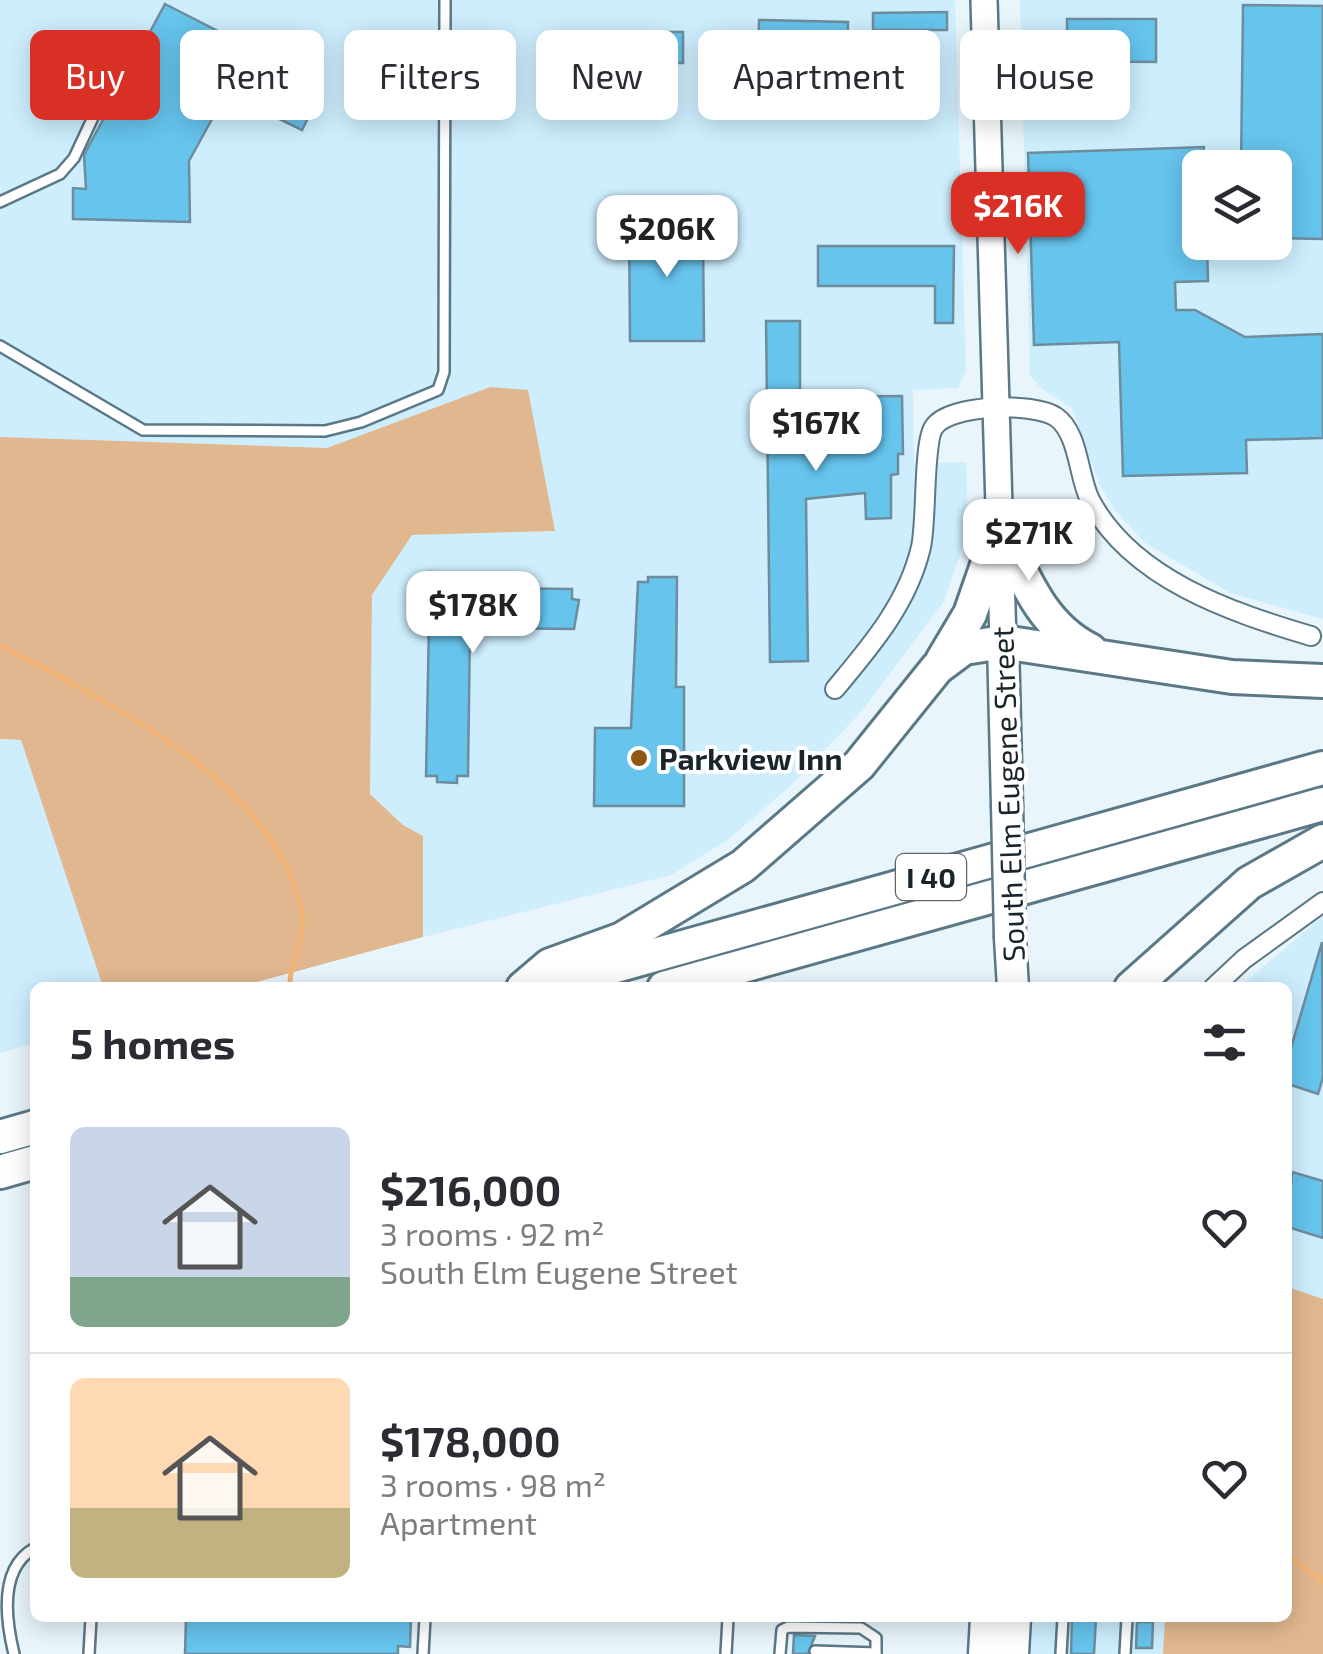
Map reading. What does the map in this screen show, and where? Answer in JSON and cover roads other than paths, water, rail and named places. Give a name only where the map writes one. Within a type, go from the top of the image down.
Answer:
[{"type":"highway","points":[[1000,528],[1050,619],[1070,640],[1117,662]]},
{"type":"highway","points":[[530,982],[550,964],[622,938],[743,866],[859,766],[937,668],[970,614],[1000,528]]},
{"type":"highway","points":[[937,668],[964,648],[1003,642],[1050,646],[1117,662],[1232,677],[1323,681]]},
{"type":"highway","name":"I 40","points":[[561,982],[1323,768]]},
{"type":"highway","name":"I 40","points":[[685,982],[1323,804]]},
{"type":"highway","points":[[1138,982],[1249,883],[1323,841]]},
{"type":"highway","points":[[0,1136],[30,1128]]},
{"type":"highway","points":[[0,1172],[30,1163]]},
{"type":"main road","name":"South Elm Eugene Street","points":[[984,0],[1013,982]]},
{"type":"main road","points":[[984,1654],[986,1622]]},
{"type":"main road","points":[[1013,1654],[1015,1622]]},
{"type":"street","points":[[835,689],[897,607],[916,566],[928,506],[933,428],[948,414],[1038,410],[1056,417],[1069,431],[1079,476],[1092,502],[1115,536],[1138,558],[1247,618],[1310,636]]},
{"type":"street","points":[[1219,982],[1244,959],[1323,902]]},
{"type":"lane","points":[[0,346],[142,430],[325,431],[424,400],[438,390],[444,372],[445,0]]},
{"type":"lane","points":[[0,202],[60,174],[74,158],[92,120]]},
{"type":"lane","points":[[14,1654],[4,1585],[16,1560],[30,1551]]},
{"type":"lane","points":[[89,1654],[91,1622]]},
{"type":"lane","points":[[423,1654],[425,1622]]},
{"type":"lane","points":[[726,1654],[728,1622]]},
{"type":"lane","points":[[1061,1654],[1063,1622]]},
{"type":"lane","points":[[1125,1654],[1127,1622]]},
{"type":"lane","points":[[793,1650],[780,1652],[782,1630],[788,1627],[862,1628],[876,1638],[876,1654],[815,1651]]},
{"type":"waterway","points":[[0,646],[136,720],[223,785],[259,823],[286,866],[302,912],[291,982]]},
{"type":"waterway","points":[[1292,1558],[1323,1582]]},
{"type":"place","name":"Parkview Inn","points":[[639,758]]}]
